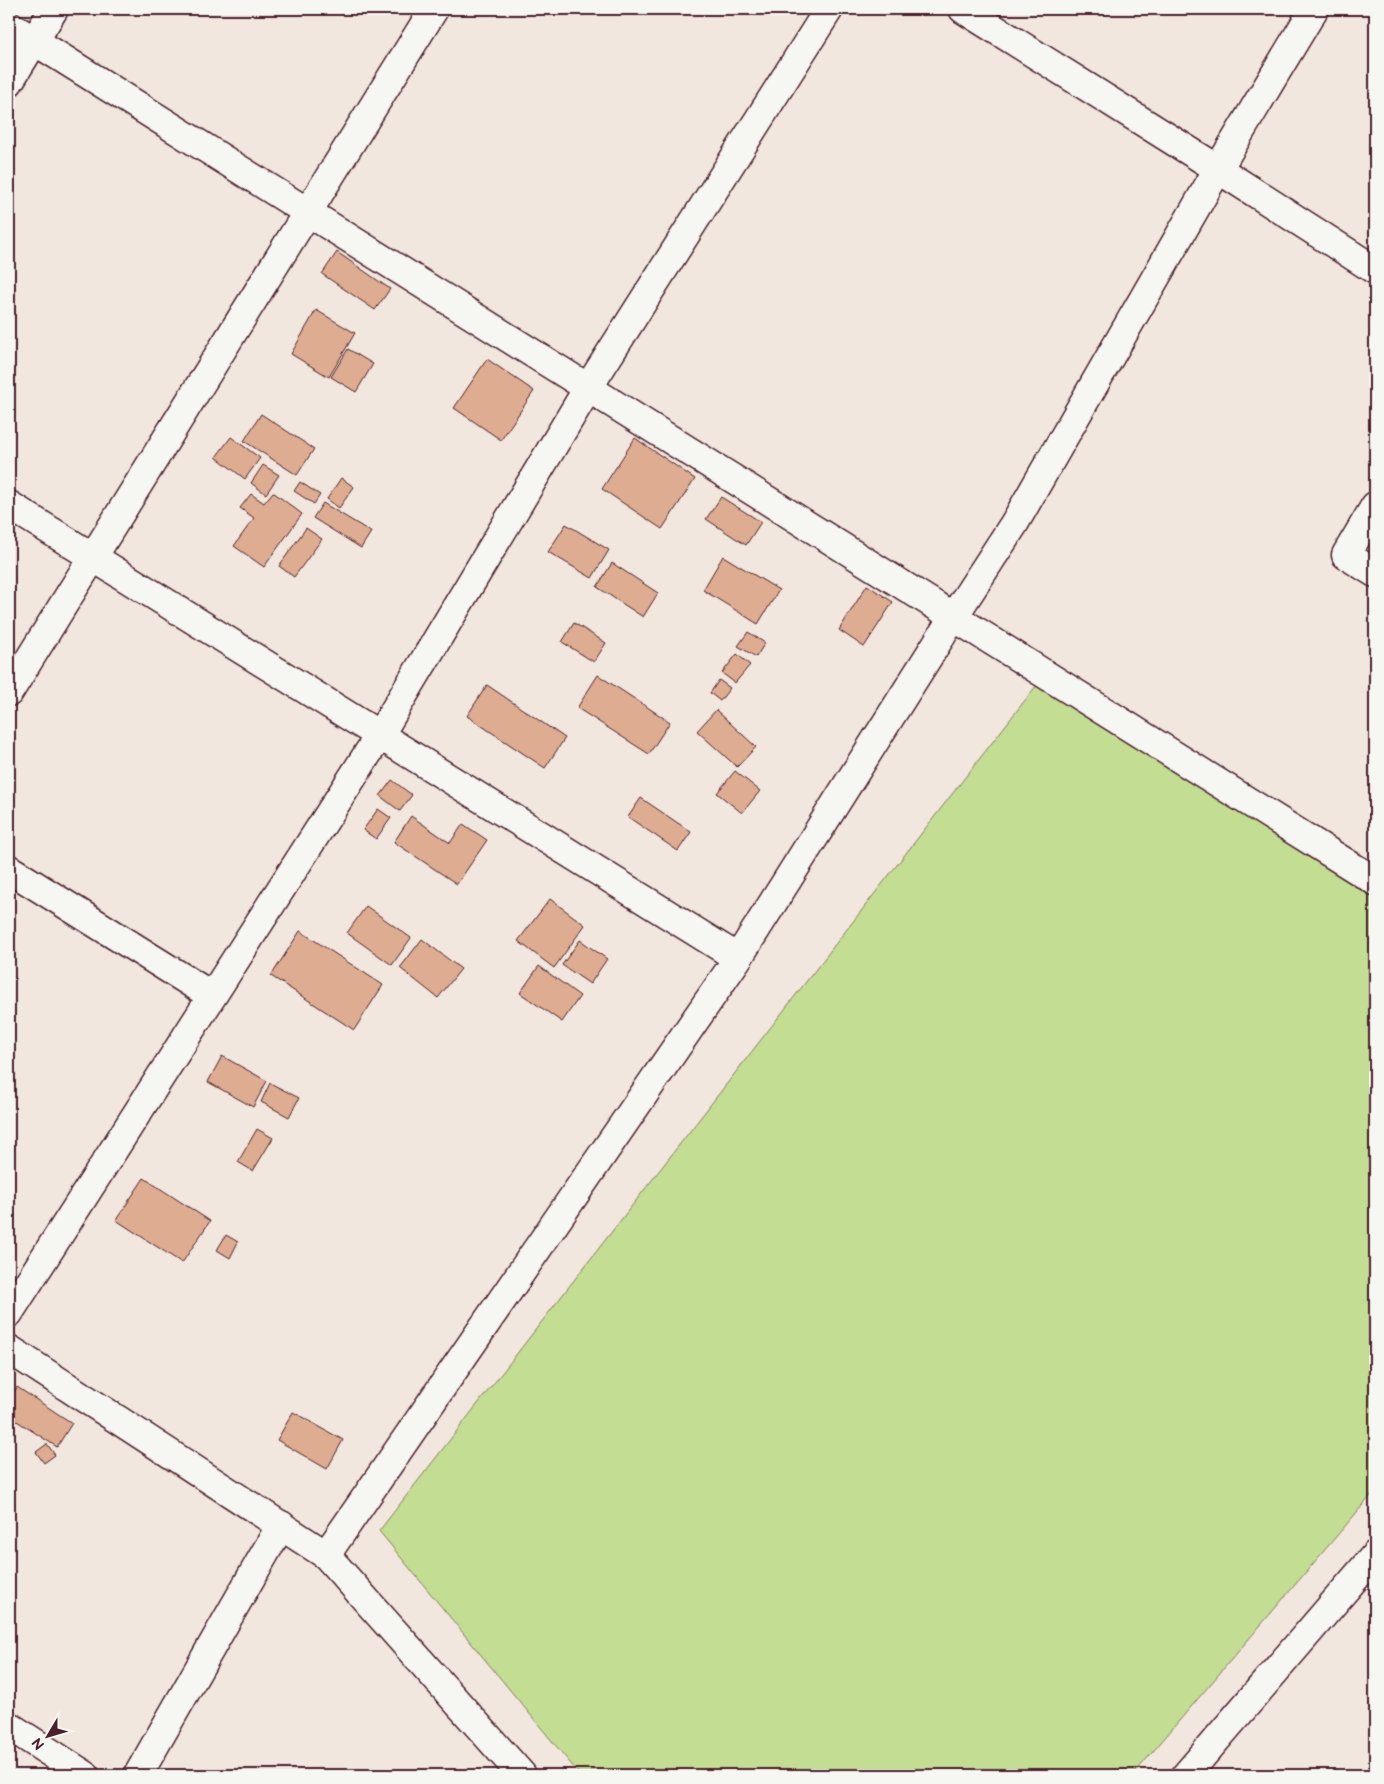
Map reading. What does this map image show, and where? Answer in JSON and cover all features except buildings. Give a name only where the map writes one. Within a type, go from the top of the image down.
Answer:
[{"type":"street","points":[[9,82],[54,9]]},
{"type":"street","points":[[9,692],[434,9]]},
{"type":"street","points":[[9,1313],[379,736],[588,388],[828,9]]},
{"type":"street","points":[[963,9],[1375,270]]},
{"type":"street","points":[[326,1555],[738,958],[1014,524],[1218,169],[1314,9]]},
{"type":"street","points":[[9,25],[1375,881]]},
{"type":"street","points":[[9,504],[738,958]]},
{"type":"street","points":[[1375,506],[1346,555],[1375,573]]},
{"type":"street","points":[[9,869],[212,996]]},
{"type":"street","points":[[9,1348],[326,1555],[522,1775]]},
{"type":"street","points":[[138,1775],[281,1525]]},
{"type":"street","points":[[1186,1775],[1375,1556]]},
{"type":"street","points":[[9,1726],[85,1775]]},
{"type":"green space","points":[[1040,681],[1375,892],[1375,1491],[1133,1775],[580,1775],[379,1531]]}]
